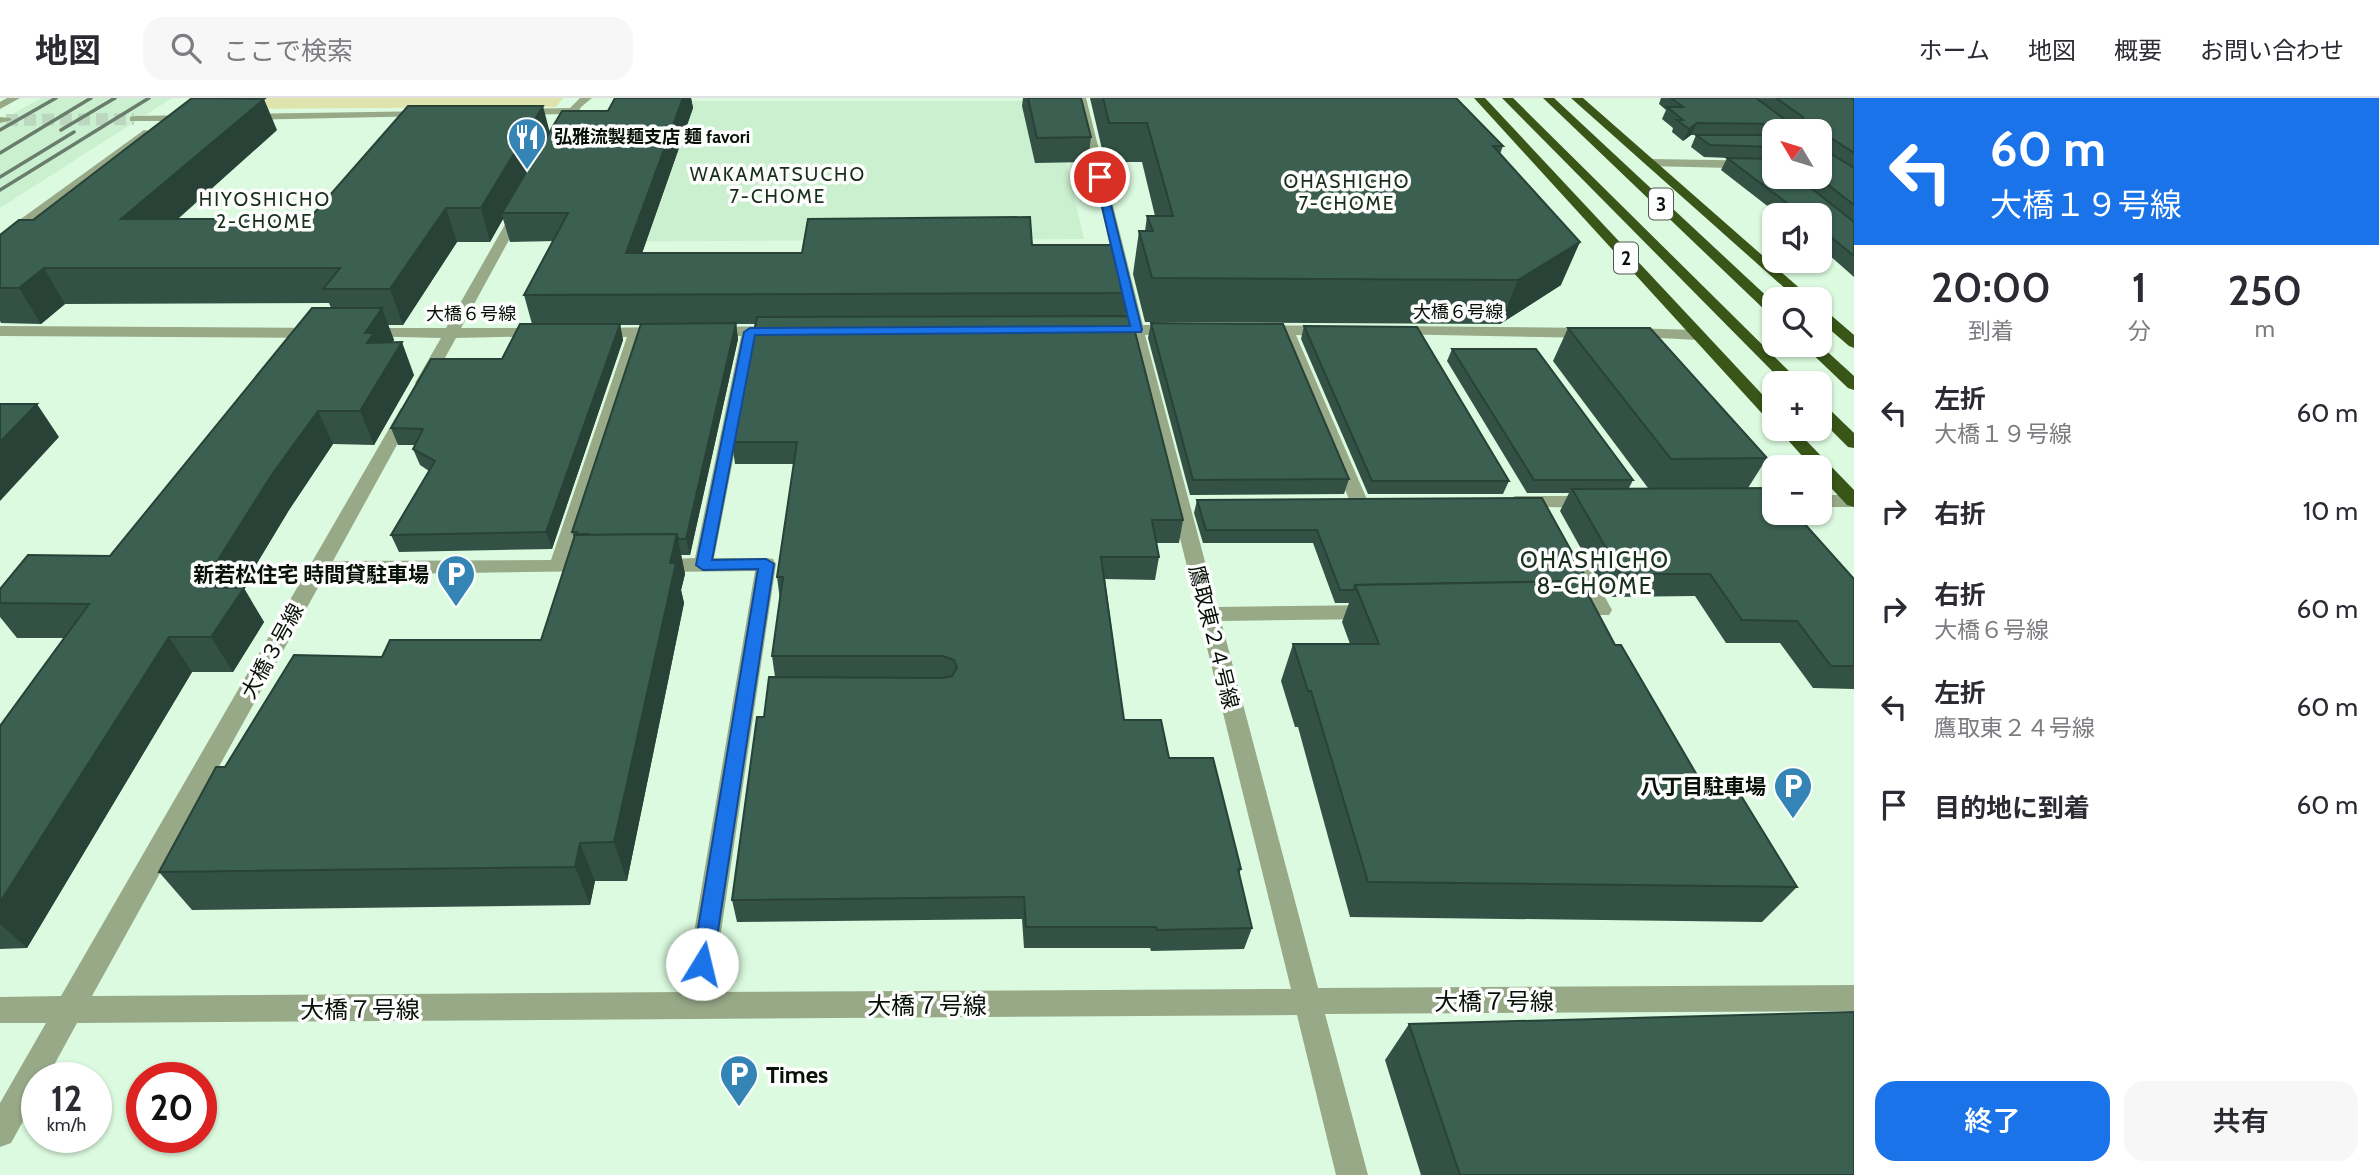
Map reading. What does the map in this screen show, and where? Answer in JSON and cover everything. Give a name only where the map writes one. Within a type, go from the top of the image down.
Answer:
[{"type":"highway","name":"2","points":[[1479,98],[1762,403]]},
{"type":"highway","name":"3","points":[[1507,98],[1781,371]]},
{"type":"highway","name":"3","points":[[1548,98],[1762,300]]},
{"type":"highway","points":[[1576,98],[1791,287]]},
{"type":"highway","points":[[1832,324],[1854,343]]},
{"type":"highway","points":[[1824,357],[1854,385]]},
{"type":"highway","points":[[1832,422],[1854,443]]},
{"type":"highway","points":[[1797,441],[1854,501]]},
{"type":"street","points":[[0,106],[15,98]]},
{"type":"street","name":"鷹取東２４号線","points":[[1081,98],[1136,330],[1187,504],[1208,614],[1352,1175]]},
{"type":"street","points":[[0,240],[190,104]]},
{"type":"street","points":[[503,112],[581,104]]},
{"type":"street","points":[[553,148],[581,104]]},
{"type":"street","points":[[226,117],[447,113]]},
{"type":"street","points":[[134,119],[212,117]]},
{"type":"street","points":[[1651,163],[1762,166]]},
{"type":"street","name":"大橋３号線","points":[[0,1132],[533,184]]},
{"type":"street","points":[[1090,330],[1188,330]]},
{"type":"street","points":[[1237,330],[1352,331]]},
{"type":"street","name":"大橋６号線","points":[[0,331],[555,333]]},
{"type":"street","points":[[582,333],[804,331]]},
{"type":"street","points":[[1287,331],[1360,504]]},
{"type":"street","name":"大橋６号線","points":[[1379,331],[1698,335]]},
{"type":"street","points":[[1418,331],[1428,347]]},
{"type":"street","points":[[1521,331],[1532,347]]},
{"type":"street","points":[[559,566],[636,332]]},
{"type":"street","points":[[703,565],[750,332]]},
{"type":"street","points":[[1493,503],[1516,496],[1543,502],[1607,502]]},
{"type":"street","points":[[1832,501],[1854,501]]},
{"type":"street","points":[[1543,502],[1602,610],[1548,610]]},
{"type":"street","points":[[638,565],[766,564],[696,1006]]},
{"type":"street","points":[[319,568],[611,565]]},
{"type":"street","points":[[1208,614],[1398,612]]},
{"type":"street","points":[[746,688],[773,689]]},
{"type":"street","name":"大橋７号線","points":[[0,1010],[1854,998]]},
{"type":"shaded area","points":[[41,98],[172,98],[0,208],[0,121]]},
{"type":"shaded area","points":[[236,98],[563,98],[556,107],[220,109]]},
{"type":"shaded area","points":[[623,101],[1034,101],[1053,105],[1084,239],[534,242],[604,110]]},
{"type":"building","points":[[192,98],[264,99],[121,219],[309,219],[408,106],[543,106],[481,208],[446,208],[390,289],[323,289],[340,268],[44,268],[19,288],[0,288],[0,235],[19,220],[33,220]]},
{"type":"building","points":[[615,98],[683,98],[626,253],[802,253],[808,219],[1030,217],[1032,245],[1117,245],[1129,293],[524,295],[568,213],[502,213],[562,111],[608,111]]},
{"type":"building","points":[[1028,98],[1081,98],[1091,137],[1037,138]]},
{"type":"building","points":[[1103,98],[1456,98],[1503,146],[1493,146],[1580,242],[1518,280],[1152,278],[1139,231],[1153,231],[1147,216],[1173,216],[1147,123],[1109,123]]},
{"type":"building","points":[[1671,98],[1756,98],[1784,119],[1762,119],[1762,124],[1697,123],[1689,129],[1677,120],[1683,120],[1667,107],[1683,107]]},
{"type":"building","points":[[1776,98],[1854,100],[1854,153],[1832,139],[1832,119],[1803,119]]},
{"type":"building","points":[[1696,135],[1762,135],[1762,147],[1710,145]]},
{"type":"building","points":[[1832,154],[1854,168],[1854,205],[1832,188]]},
{"type":"building","points":[[1727,158],[1762,159],[1762,184]]},
{"type":"building","points":[[1768,189],[1812,189],[1830,203],[1787,203]]},
{"type":"building","points":[[1832,205],[1854,222],[1854,256],[1832,238]]},
{"type":"building","points":[[312,308],[382,308],[365,333],[374,333],[367,343],[402,342],[360,411],[318,411],[271,476],[201,587],[244,588],[211,637],[169,637],[0,902],[0,726],[89,604],[0,603],[0,589],[28,555],[110,556]]},
{"type":"building","points":[[1131,316],[1183,520],[1152,520],[1159,557],[1101,557],[1124,720],[1161,720],[1169,758],[1213,758],[1241,869],[1238,869],[1252,928],[1157,930],[1156,927],[1026,927],[1024,897],[732,900],[757,717],[764,717],[769,677],[943,678],[952,676],[957,668],[954,660],[943,656],[772,656],[783,577],[777,577],[797,442],[732,442],[757,317]]},
{"type":"building","points":[[736,323],[686,539],[678,539],[677,534],[589,535],[572,532],[641,324]]},
{"type":"building","points":[[1151,323],[1283,324],[1349,479],[1193,480]]},
{"type":"building","points":[[520,324],[620,324],[546,532],[391,535],[435,461],[413,449],[423,429],[391,428],[431,359],[502,359]]},
{"type":"building","points":[[1304,326],[1417,327],[1509,481],[1372,481]]},
{"type":"building","points":[[1568,328],[1650,328],[1764,455],[1762,458],[1671,459]]},
{"type":"building","points":[[1452,349],[1536,349],[1633,480],[1534,480]]},
{"type":"building","points":[[0,404],[37,404],[0,442]]},
{"type":"building","points":[[1762,488],[1762,525],[1806,525],[1854,579],[1854,666],[1831,666],[1797,621],[1742,620],[1710,574],[1621,574],[1572,489]]},
{"type":"building","points":[[1542,498],[1589,583],[1355,585],[1354,590],[1340,590],[1317,530],[1206,530],[1197,500]]},
{"type":"building","points":[[677,534],[670,563],[676,563],[614,842],[580,843],[575,867],[159,872],[216,767],[225,767],[294,655],[382,657],[390,640],[541,640],[575,535]]},
{"type":"building","points":[[1581,581],[1615,645],[1621,645],[1708,794],[1740,794],[1797,887],[1368,882],[1311,691],[1308,691],[1293,644],[1379,644],[1355,585]]},
{"type":"building","points":[[1854,1012],[1854,1175],[1460,1175],[1409,1024]]},
{"type":"tunnel","points":[[6,120],[134,119]]},
{"type":"railway","points":[[0,130],[56,98]]},
{"type":"railway","points":[[0,153],[91,98]]},
{"type":"railway","points":[[61,130],[115,98]]},
{"type":"railway","points":[[0,190],[149,98]]},
{"type":"railway","points":[[0,177],[74,132]]},
{"type":"place","name":"弘雅流製麺支店 麺 favori","points":[[527,171]]},
{"type":"place","name":"新若松住宅 時間貸駐車場","points":[[456,608]]},
{"type":"place","name":"八丁目駐車場","points":[[1793,820]]},
{"type":"place","name":"Times","points":[[739,1108]]},
{"type":"district","name":"WAKAMATSUCHO 7-CHOME","points":[[778,185]]},
{"type":"district","name":"OHASHICHO 7-CHOME","points":[[1347,192]]},
{"type":"district","name":"HIYOSHICHO 2-CHOME","points":[[265,210]]},
{"type":"district","name":"OHASHICHO 8-CHOME","points":[[1595,573]]},
{"type":"route","points":[[702,964],[766,564],[703,565],[750,332],[1136,330],[1100,177]]}]
